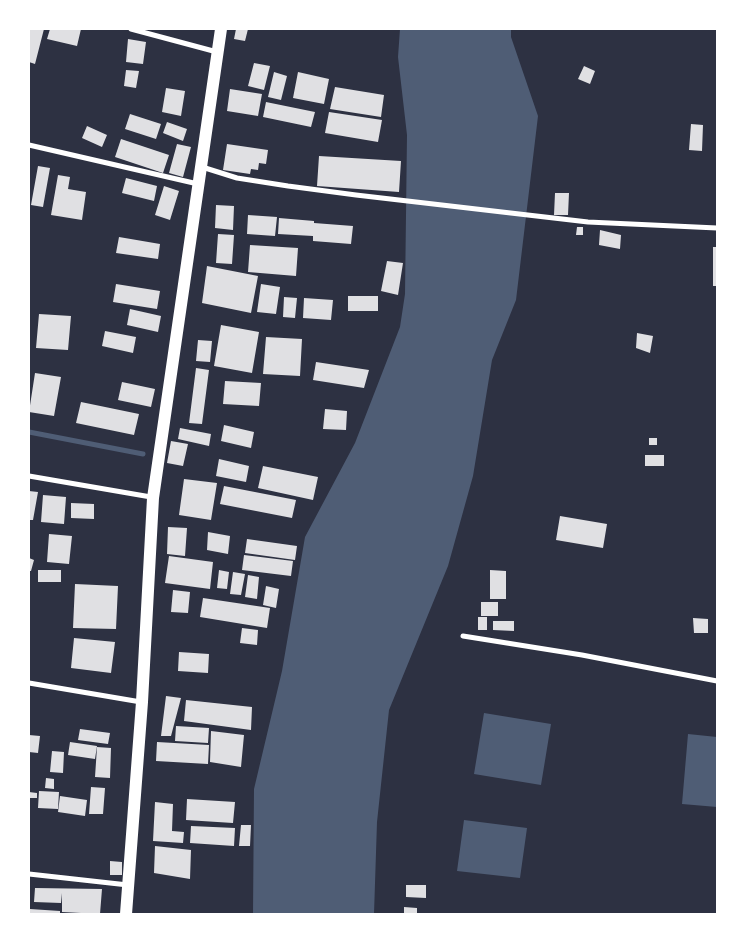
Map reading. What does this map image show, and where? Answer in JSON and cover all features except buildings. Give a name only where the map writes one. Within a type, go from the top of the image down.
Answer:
[{"type":"main road","points":[[126,914],[142,702],[152,498],[200,166],[222,29]]},
{"type":"street","points":[[130,29],[218,52]]},
{"type":"street","points":[[29,145],[198,184]]},
{"type":"street","points":[[200,166],[237,178],[356,195],[588,222],[717,228]]},
{"type":"street","points":[[29,476],[152,498]]},
{"type":"street","points":[[463,636],[582,655],[717,681]]},
{"type":"street","points":[[29,683],[142,702]]},
{"type":"street","points":[[29,874],[128,885]]},
{"type":"water","points":[[400,29],[511,29],[511,37],[538,116],[516,300],[492,360],[473,476],[448,566],[389,710],[377,822],[374,914],[253,914],[254,789],[282,671],[305,537],[355,443],[400,327],[405,294],[407,135],[398,57]]},
{"type":"water","points":[[484,713],[551,724],[541,785],[474,774]]},
{"type":"water","points":[[688,734],[717,737],[717,807],[682,804]]},
{"type":"water","points":[[464,820],[527,828],[520,878],[457,871]]},
{"type":"waterway","points":[[29,432],[143,454]]}]
